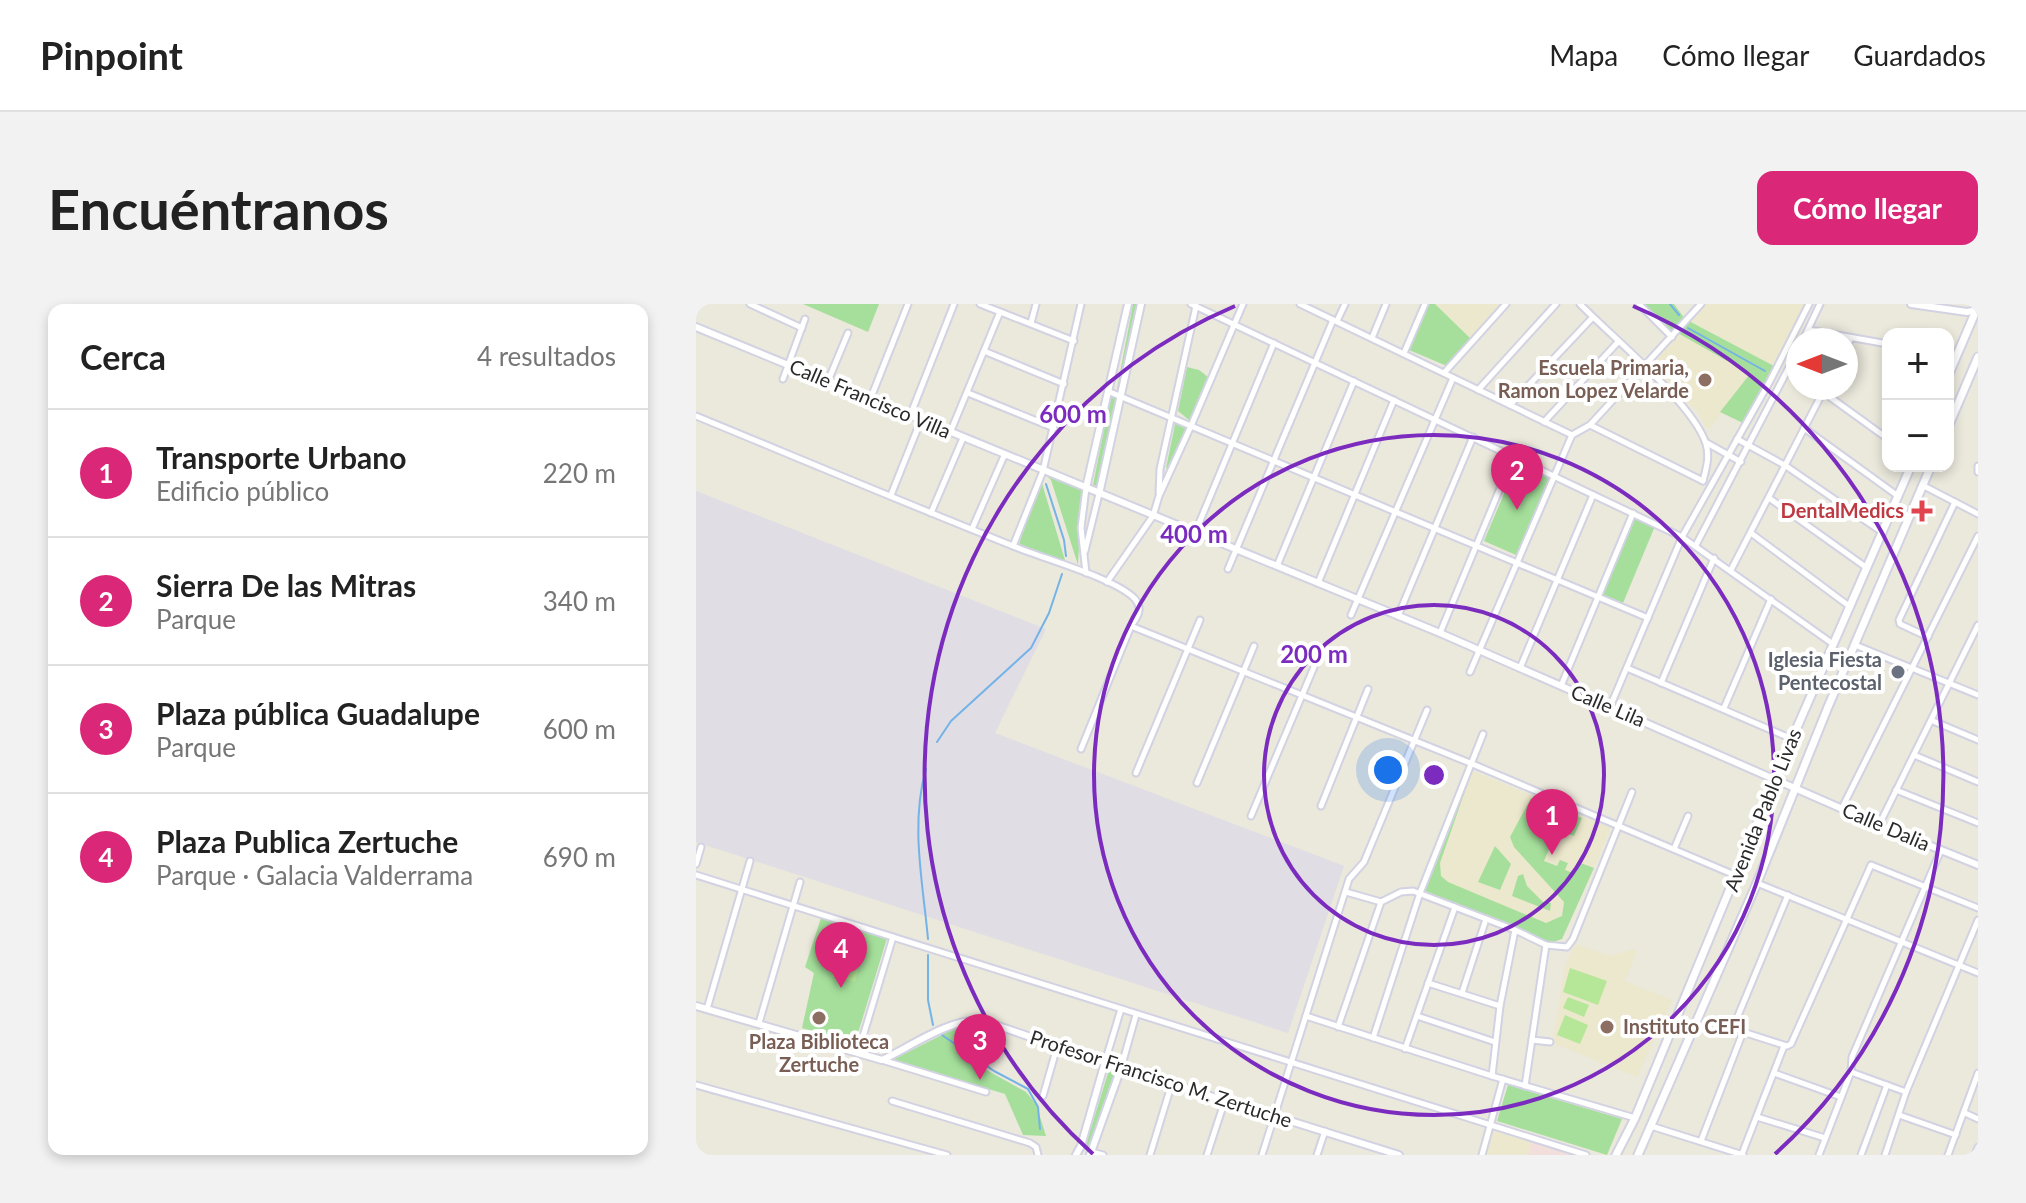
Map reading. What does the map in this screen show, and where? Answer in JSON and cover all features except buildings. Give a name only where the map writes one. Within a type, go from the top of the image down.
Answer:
[{"type":"main road","points":[[1954,361],[1977,309]]},
{"type":"main road","points":[[1954,415],[1975,375],[1978,357]]},
{"type":"main road","name":"Avenida Pablo Livas","points":[[1616,1155],[1635,1118],[1792,739],[1908,472]]},
{"type":"main road","name":"Avenida Pablo Livas","points":[[1638,1155],[1757,883],[1928,472]]},
{"type":"street","points":[[750,304],[802,328]]},
{"type":"street","points":[[870,400],[908,304]]},
{"type":"street","points":[[910,416],[954,304]]},
{"type":"street","points":[[980,304],[1074,341]]},
{"type":"street","points":[[1031,323],[1036,304]]},
{"type":"street","points":[[1013,546],[1043,471],[1081,304]]},
{"type":"street","points":[[1086,573],[1081,528],[1086,488],[1128,304]]},
{"type":"street","points":[[1084,555],[1141,304]]},
{"type":"street","points":[[1107,582],[1153,516],[1243,304]]},
{"type":"street","points":[[1228,569],[1315,362],[1345,304]]},
{"type":"street","points":[[1372,338],[1386,304]]},
{"type":"street","points":[[1404,353],[1425,304]]},
{"type":"street","points":[[1444,373],[1506,304]]},
{"type":"street","points":[[1478,390],[1556,304]]},
{"type":"street","points":[[1580,304],[1690,414],[1706,442],[1741,462]]},
{"type":"street","points":[[1639,304],[1672,337]]},
{"type":"street","points":[[1470,672],[1572,435],[1590,425],[1701,304]]},
{"type":"street","points":[[1610,707],[1706,483],[1737,439],[1809,304]]},
{"type":"street","points":[[1810,328],[1820,304]]},
{"type":"street","points":[[1911,304],[1967,312],[1977,309]]},
{"type":"street","points":[[1159,496],[1160,469],[1194,305],[1682,537],[1833,644]]},
{"type":"street","points":[[1303,305],[1572,435]]},
{"type":"street","points":[[950,433],[1000,312]]},
{"type":"street","points":[[1510,405],[1593,317]]},
{"type":"street","points":[[783,379],[805,319]]},
{"type":"street","name":"Calle Francisco Villa","points":[[696,327],[1236,550]]},
{"type":"street","points":[[828,381],[848,333]]},
{"type":"street","points":[[1858,339],[1882,343]]},
{"type":"street","points":[[1544,422],[1618,342]]},
{"type":"street","points":[[1195,533],[1274,343]]},
{"type":"street","points":[[984,351],[1064,384]]},
{"type":"street","points":[[1696,545],[1786,373]]},
{"type":"street","points":[[1351,615],[1453,378]]},
{"type":"street","points":[[1277,566],[1354,381]]},
{"type":"street","points":[[1110,392],[1648,618]]},
{"type":"street","points":[[968,393],[1054,428]]},
{"type":"street","points":[[1318,583],[1394,400]]},
{"type":"street","points":[[1731,570],[1819,400]]},
{"type":"street","points":[[1837,400],[1882,434]]},
{"type":"street","points":[[696,416],[1086,573],[1137,601],[1139,611],[1081,749]]},
{"type":"street","points":[[891,495],[921,420]]},
{"type":"street","points":[[1590,425],[1706,483]]},
{"type":"street","points":[[1804,428],[1898,496]]},
{"type":"street","points":[[1398,616],[1473,437]]},
{"type":"street","points":[[931,513],[963,438]]},
{"type":"street","points":[[1737,439],[1786,466],[1882,532]]},
{"type":"street","points":[[1706,442],[1706,483]]},
{"type":"street","points":[[972,529],[1004,456]]},
{"type":"street","points":[[1440,633],[1513,457]]},
{"type":"street","points":[[1922,485],[1978,514]]},
{"type":"street","points":[[1520,668],[1593,495]]},
{"type":"street","points":[[1769,498],[1867,568]]},
{"type":"street","points":[[1928,637],[1900,624],[1899,620],[1955,502]]},
{"type":"street","points":[[1561,686],[1633,513]]},
{"type":"street","points":[[1751,533],[1849,606]]},
{"type":"street","points":[[1842,808],[1978,536]]},
{"type":"street","name":"Calle Lila","points":[[1236,550],[1440,633],[1795,787]]},
{"type":"street","points":[[1661,683],[1714,558]]},
{"type":"street","points":[[1724,708],[1771,599]]},
{"type":"street","points":[[1136,773],[1200,620]]},
{"type":"street","points":[[1879,825],[1978,625]]},
{"type":"street","points":[[1131,626],[1470,763],[1737,876]]},
{"type":"street","points":[[1855,645],[1978,695]]},
{"type":"street","points":[[1197,783],[1254,646]]},
{"type":"street","points":[[1251,816],[1314,667]]},
{"type":"street","points":[[1627,668],[1792,739]]},
{"type":"street","points":[[1321,806],[1368,689]]},
{"type":"street","points":[[1262,1155],[1351,875],[1364,862],[1427,710]]},
{"type":"street","points":[[1933,721],[1978,740]]},
{"type":"street","points":[[1373,1038],[1420,893],[1483,734]]},
{"type":"street","points":[[1914,755],[1978,782]]},
{"type":"street","name":"Calle Dalia","points":[[1795,787],[1978,865]]},
{"type":"street","points":[[1896,790],[1978,823]]},
{"type":"street","points":[[1346,892],[1381,902],[1401,892],[1420,893],[1546,945],[1563,948],[1570,945],[1632,792]]},
{"type":"street","points":[[1674,849],[1688,816]]},
{"type":"street","points":[[696,864],[701,847]]},
{"type":"street","points":[[1819,1155],[1851,1072],[1852,1057],[1941,850]]},
{"type":"street","points":[[707,1009],[750,861]]},
{"type":"street","points":[[1651,1126],[1743,1155],[1774,1073],[1871,865],[1978,908]]},
{"type":"street","points":[[696,875],[1586,1155]]},
{"type":"street","points":[[759,1023],[800,882]]},
{"type":"street","points":[[1757,883],[1978,973]]},
{"type":"street","points":[[1787,1046],[1743,1032],[1737,1029],[1735,1023],[1788,895]]},
{"type":"street","points":[[1338,1027],[1381,902]]},
{"type":"street","points":[[1405,1049],[1455,907]]},
{"type":"street","points":[[1462,993],[1486,919]]},
{"type":"street","points":[[1885,1155],[1906,1092],[1978,920]]},
{"type":"street","points":[[1492,1076],[1500,1006],[1515,930]]},
{"type":"street","points":[[858,1053],[893,937]]},
{"type":"street","points":[[1525,1086],[1546,945]]},
{"type":"street","points":[[1428,983],[1500,1006]]},
{"type":"street","points":[[696,1006],[986,1092]]},
{"type":"street","points":[[1076,1155],[1121,1009]]},
{"type":"street","points":[[1103,1155],[1091,1154],[1136,1015]]},
{"type":"street","points":[[1306,1016],[1635,1118]]},
{"type":"street","points":[[1417,1016],[1495,1042]]},
{"type":"street","name":"Profesor Francisco M. Zertuche","points":[[882,1060],[955,1024],[973,1020],[1325,1131],[1373,1151],[1399,1155]]},
{"type":"street","points":[[1701,1141],[1743,1032]]},
{"type":"street","points":[[1532,1040],[1550,1042]]},
{"type":"street","points":[[1043,1096],[1057,1047]]},
{"type":"street","points":[[1851,1072],[1906,1092]]},
{"type":"street","points":[[1774,1073],[1841,1097]]},
{"type":"street","points":[[1948,1155],[1978,1073]]},
{"type":"street","points":[[1482,1155],[1503,1079]]},
{"type":"street","points":[[1150,1155],[1172,1083]]},
{"type":"street","points":[[696,1085],[947,1155]]},
{"type":"street","points":[[1861,1155],[1887,1085]]},
{"type":"street","points":[[1207,1155],[1226,1099]]},
{"type":"street","points":[[892,1101],[1036,1147],[1038,1155]]},
{"type":"street","points":[[1965,1113],[1978,1119]]},
{"type":"street","points":[[1899,1115],[1956,1135]]},
{"type":"street","points":[[1757,1117],[1826,1139]]},
{"type":"street","points":[[1317,1155],[1325,1131]]},
{"type":"street","points":[[1975,1155],[1978,1147]]},
{"type":"shaded area","points":[[1435,304],[1501,304],[1471,339]]},
{"type":"shaded area","points":[[1701,304],[1805,304],[1793,328],[1786,328],[1786,342],[1774,366],[1685,319]]},
{"type":"shaded area","name":"Escuela Primaria, Ramon Lopez Velarde","points":[[1676,332],[1750,374],[1710,429],[1654,366]]},
{"type":"shaded area","points":[[696,491],[1046,629],[995,733],[1344,866],[1288,1033],[696,842]]},
{"type":"shaded area","points":[[1470,770],[1611,828],[1562,939],[1423,890]]},
{"type":"shaded area","name":"Instituto CEFI","points":[[1575,944],[1611,956],[1633,949],[1637,951],[1625,981],[1672,1000],[1637,1077],[1552,1043],[1565,966]]},
{"type":"shaded area","points":[[1493,1131],[1532,1142],[1528,1155],[1485,1155]]},
{"type":"shaded area","points":[[1532,1142],[1574,1155],[1528,1155]]},
{"type":"green space","points":[[803,304],[879,304],[868,332]]},
{"type":"green space","points":[[1133,304],[1143,304],[1124,391],[1117,389]]},
{"type":"green space","points":[[1427,304],[1435,304],[1471,339],[1447,366],[1409,350]]},
{"type":"green space","points":[[1642,304],[1674,304],[1685,319],[1774,366],[1745,424],[1720,412],[1750,374],[1676,332],[1681,323],[1671,333]]},
{"type":"green space","points":[[1187,367],[1199,370],[1208,377],[1195,418],[1189,420],[1178,411]]},
{"type":"green space","points":[[1111,394],[1122,398],[1102,487],[1093,485]]},
{"type":"green space","points":[[1176,420],[1190,427],[1171,470],[1166,468]]},
{"type":"green space","points":[[1517,463],[1550,478],[1516,555],[1484,541]]},
{"type":"green space","points":[[1044,473],[1082,488],[1078,565],[1051,480]]},
{"type":"green space","points":[[1041,480],[1067,567],[1019,545],[1035,487]]},
{"type":"green space","points":[[1634,519],[1655,526],[1623,603],[1602,596]]},
{"type":"green space","points":[[1470,770],[1440,863],[1441,876],[1448,882],[1546,923],[1562,916],[1564,902],[1514,847],[1510,837],[1531,798],[1582,818],[1574,836],[1557,830],[1544,861],[1557,866],[1560,860],[1568,863],[1565,870],[1573,873],[1578,862],[1594,868],[1562,939],[1550,943],[1423,890]]},
{"type":"green space","points":[[1495,846],[1511,864],[1500,890],[1478,882]]},
{"type":"green space","points":[[1523,874],[1527,886],[1544,903],[1551,903],[1550,911],[1512,896],[1518,876]]},
{"type":"green space","points":[[821,918],[887,938],[855,1043],[802,1028],[814,973],[805,967]]},
{"type":"green space","points":[[835,964],[858,970],[855,982],[832,976]]},
{"type":"green space","points":[[1570,968],[1607,981],[1598,1005],[1563,992]]},
{"type":"green space","points":[[1568,997],[1589,1005],[1584,1017],[1563,1008]]},
{"type":"green space","points":[[1565,1015],[1588,1025],[1580,1044],[1557,1035]]},
{"type":"green space","points":[[979,1020],[994,1025],[981,1067],[1026,1092],[1036,1104],[1046,1136],[1023,1135],[1005,1094],[892,1060],[942,1035],[959,1022]]},
{"type":"green space","points":[[1109,1070],[1115,1071],[1116,1075],[1090,1149],[1086,1144]]},
{"type":"green space","points":[[1508,1085],[1622,1119],[1607,1155],[1497,1121]]},
{"type":"waterway","points":[[1670,304],[1679,315]]},
{"type":"waterway","points":[[1688,328],[1765,371]]},
{"type":"waterway","points":[[1046,484],[1066,556]]},
{"type":"waterway","points":[[937,742],[951,721],[1031,648],[1049,613],[1062,574]]},
{"type":"waterway","points":[[926,769],[918,832],[928,939]]},
{"type":"waterway","points":[[928,955],[928,1000],[933,1025]]},
{"type":"waterway","points":[[942,1035],[994,1071],[1028,1089],[1038,1107],[1040,1129]]},
{"type":"place","name":"Escuela Primaria, Ramon Lopez Velarde","points":[[1705,380]]},
{"type":"place","name":"Sierra De las Mitras","points":[[1517,510]]},
{"type":"place","name":"DentalMedics","points":[[1922,511]]},
{"type":"place","name":"Iglesia Fiesta Pentecostal","points":[[1898,672]]},
{"type":"place","name":"Transporte Urbano","points":[[1552,855]]},
{"type":"place","name":"Plaza Publica Zertuche","points":[[841,988]]},
{"type":"place","name":"Plaza Biblioteca Zertuche","points":[[819,1018]]},
{"type":"place","name":"Instituto CEFI","points":[[1607,1027]]},
{"type":"place","name":"Plaza pública Guadalupe","points":[[980,1080]]}]
